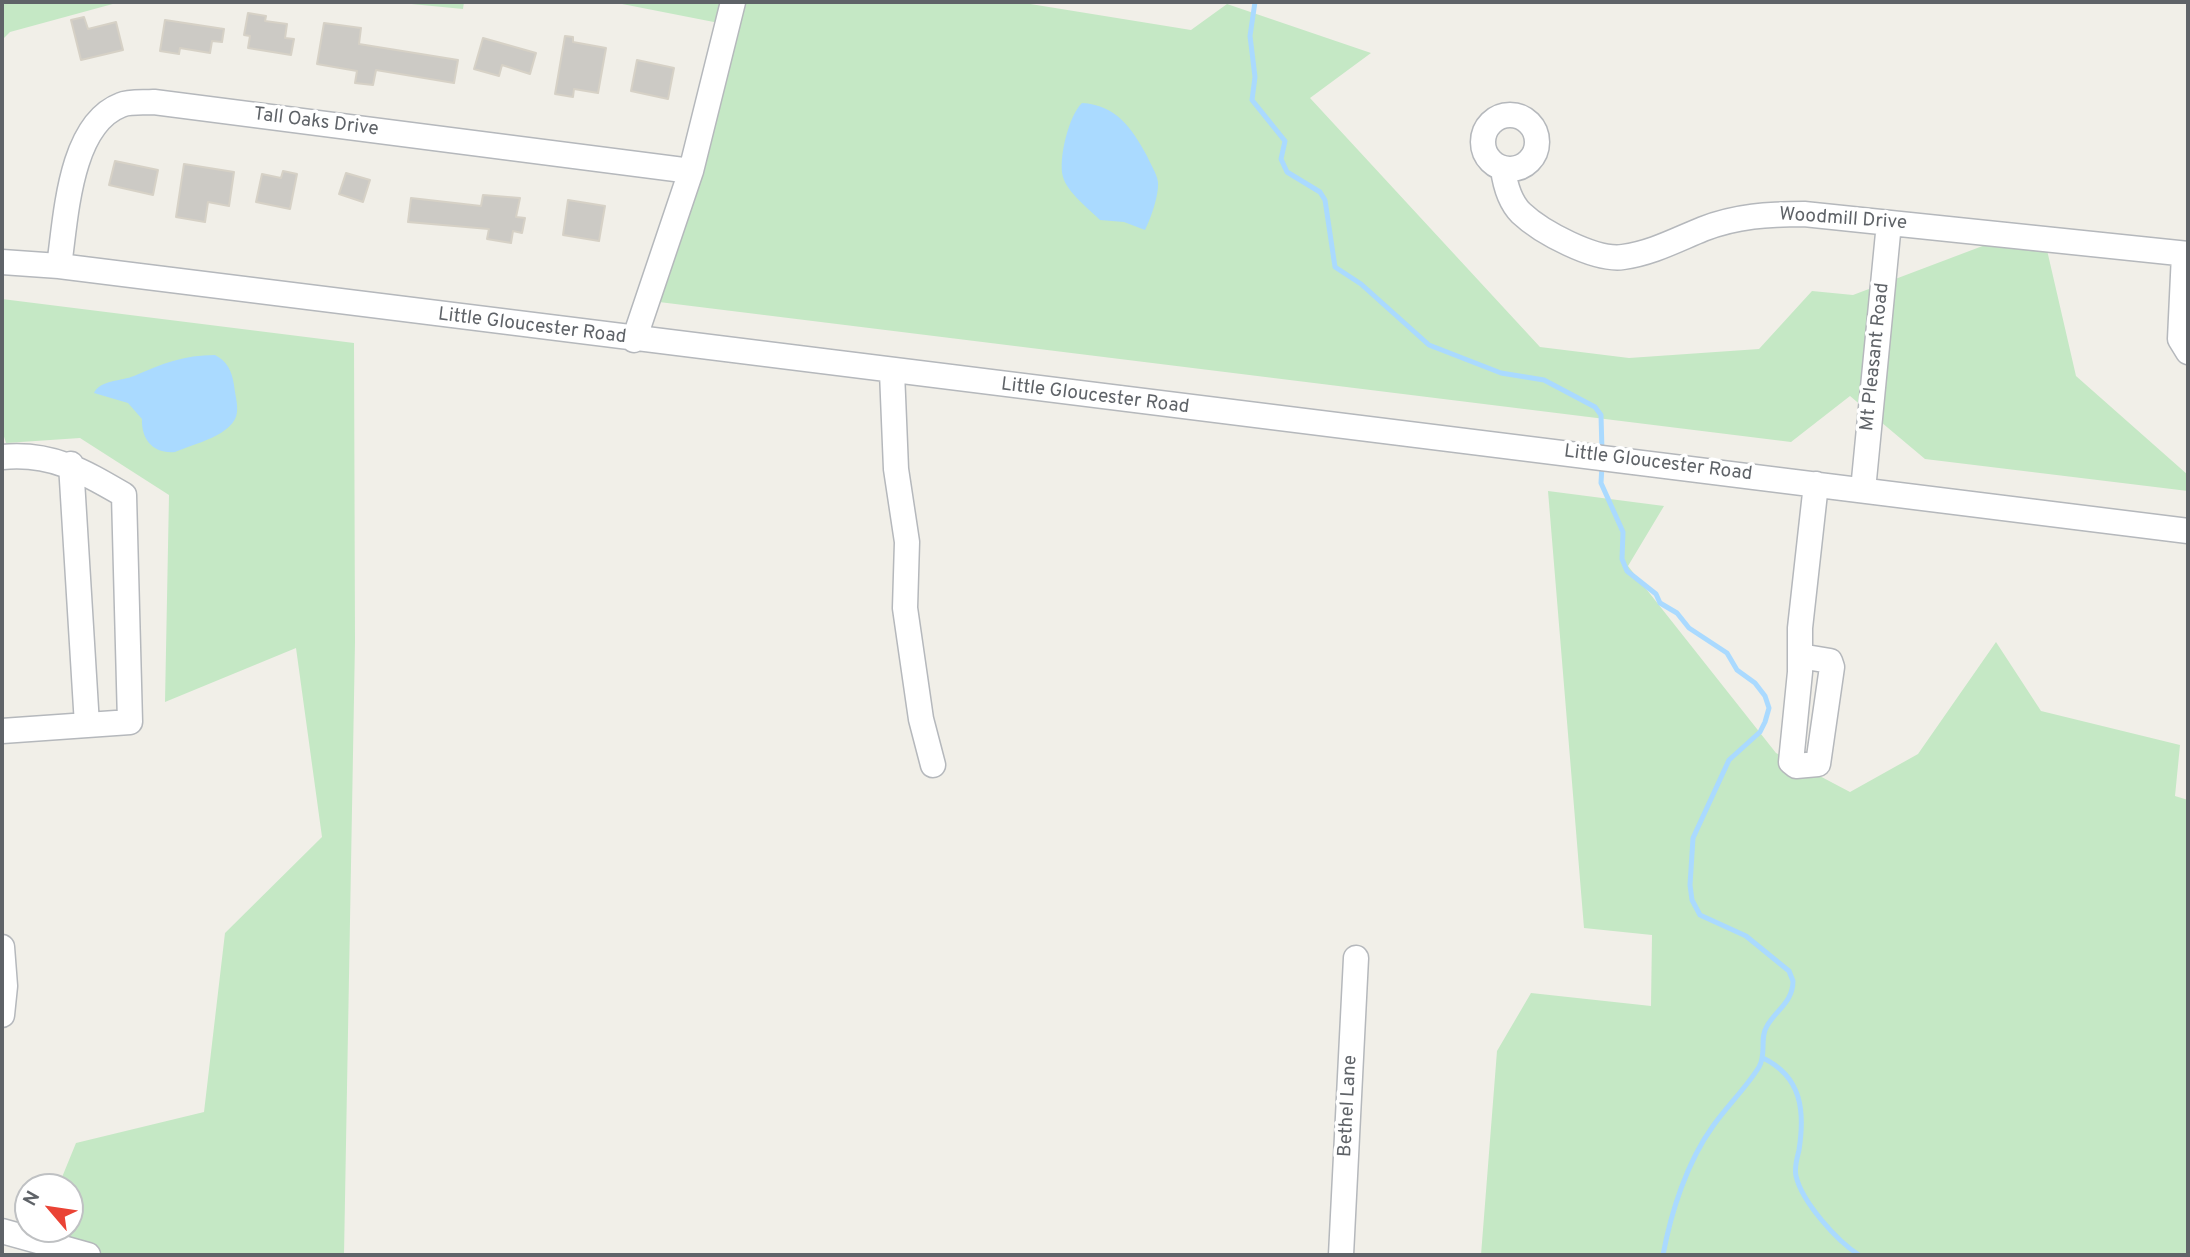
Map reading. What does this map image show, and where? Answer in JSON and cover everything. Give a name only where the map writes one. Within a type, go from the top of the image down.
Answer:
[{"type":"street","points":[[634,340],[691,171],[733,2]]},
{"type":"street","name":"Tall Oaks Drive","points":[[59,266],[69,199],[80,151],[96,122],[122,104],[154,102],[691,171]]},
{"type":"street","name":"Woodmill Drive","points":[[1503,169],[1508,191],[1521,212],[1541,228],[1587,252],[1619,258],[1658,250],[1705,228],[1741,217],[1804,214],[2186,254]]},
{"type":"street","name":"Mt Pleasant Road","points":[[1863,490],[1889,223]]},
{"type":"street","points":[[2186,254],[2180,339],[2188,352]]},
{"type":"street","name":"Little Gloucester Road","points":[[2,262],[59,266],[634,340],[2188,531]]},
{"type":"street","points":[[892,372],[896,469],[907,542],[905,608],[921,719],[933,765]]},
{"type":"street","points":[[2,457],[22,455],[71,464],[124,495],[131,722],[2,731]]},
{"type":"street","points":[[71,464],[87,725]]},
{"type":"street","points":[[1800,656],[1800,628],[1816,484]]},
{"type":"street","points":[[2,947],[5,986],[2,1015]]},
{"type":"street","name":"Bethel Lane","points":[[1341,1255],[1356,958]]},
{"type":"street","points":[[2,1231],[88,1255]]},
{"type":"green space","points":[[2,2],[120,2],[10,32],[2,40]]},
{"type":"green space","points":[[391,2],[464,2],[463,9]]},
{"type":"green space","points":[[612,2],[1018,2],[1191,30],[1227,4],[1371,53],[1310,98],[1540,347],[1629,358],[1759,349],[1812,291],[1853,295],[2009,236],[2044,237],[2076,376],[2188,475],[2188,491],[1925,459],[1850,396],[1791,442],[651,301],[724,24]]},
{"type":"green space","points":[[2,299],[354,343],[355,642],[344,1255],[82,1255],[39,1243],[84,1243],[84,1173],[64,1173],[76,1143],[204,1112],[225,933],[322,837],[296,648],[165,702],[169,495],[80,438],[6,443],[2,430]]},
{"type":"green space","points":[[1548,491],[1664,506],[1628,566],[1776,753],[1850,792],[1918,754],[1996,642],[2041,711],[2180,745],[2175,796],[2188,800],[2188,1255],[1481,1255],[1497,1051],[1531,993],[1651,1006],[1652,935],[1584,928]]},
{"type":"water","points":[[1082,103],[1114,113],[1129,127],[1147,156],[1158,187],[1145,230],[1124,222],[1100,220],[1065,183],[1062,169],[1063,149],[1073,117]]},
{"type":"water","points":[[215,355],[226,363],[232,375],[237,406],[234,420],[221,433],[175,452],[160,450],[150,444],[144,433],[142,419],[128,403],[94,393],[106,383],[173,361]]},
{"type":"building","points":[[248,13],[266,16],[265,21],[287,24],[285,38],[294,39],[291,55],[248,48],[250,36],[244,35]]},
{"type":"building","points":[[84,17],[88,29],[116,22],[123,50],[81,60],[71,20]]},
{"type":"building","points":[[165,20],[224,29],[222,42],[212,41],[210,53],[180,48],[179,54],[160,51]]},
{"type":"building","points":[[324,23],[361,28],[359,44],[458,60],[454,83],[376,70],[373,85],[355,83],[357,71],[317,64]]},
{"type":"building","points":[[565,36],[573,37],[573,42],[606,48],[598,93],[574,89],[573,97],[555,94]]},
{"type":"building","points":[[483,38],[536,53],[530,74],[502,65],[499,76],[474,69]]},
{"type":"building","points":[[637,60],[674,68],[668,99],[631,91]]},
{"type":"building","points":[[115,161],[158,170],[153,195],[109,185]]},
{"type":"building","points":[[184,164],[234,172],[229,206],[208,202],[205,222],[176,217]]},
{"type":"building","points":[[283,171],[297,174],[290,209],[256,202],[262,174],[281,178]]},
{"type":"building","points":[[346,173],[370,180],[363,202],[339,194]]},
{"type":"building","points":[[483,195],[520,198],[516,217],[525,218],[522,233],[513,231],[511,243],[487,239],[489,229],[408,222],[411,198],[481,206]]},
{"type":"building","points":[[568,200],[605,206],[599,241],[563,235]]},
{"type":"waterway","points":[[1255,2],[1250,36],[1255,77],[1252,100],[1285,141],[1281,159],[1287,172],[1320,192],[1325,200],[1335,267],[1361,284],[1429,345],[1501,373],[1544,380],[1595,407],[1601,415],[1602,451]]},
{"type":"waterway","points":[[1602,465],[1601,483],[1623,532],[1622,559],[1627,571],[1656,594],[1660,603],[1677,613],[1689,628],[1727,653],[1737,670],[1755,683],[1765,696],[1769,708],[1760,732],[1729,760],[1693,838],[1690,885],[1692,900],[1700,915],[1746,936],[1789,971],[1793,981],[1790,995],[1765,1031],[1759,1067],[1713,1126],[1695,1155],[1675,1205],[1663,1255]]},
{"type":"waterway","points":[[1763,1058],[1786,1075],[1798,1096],[1801,1136],[1795,1169],[1805,1197],[1822,1220],[1859,1255]]}]
